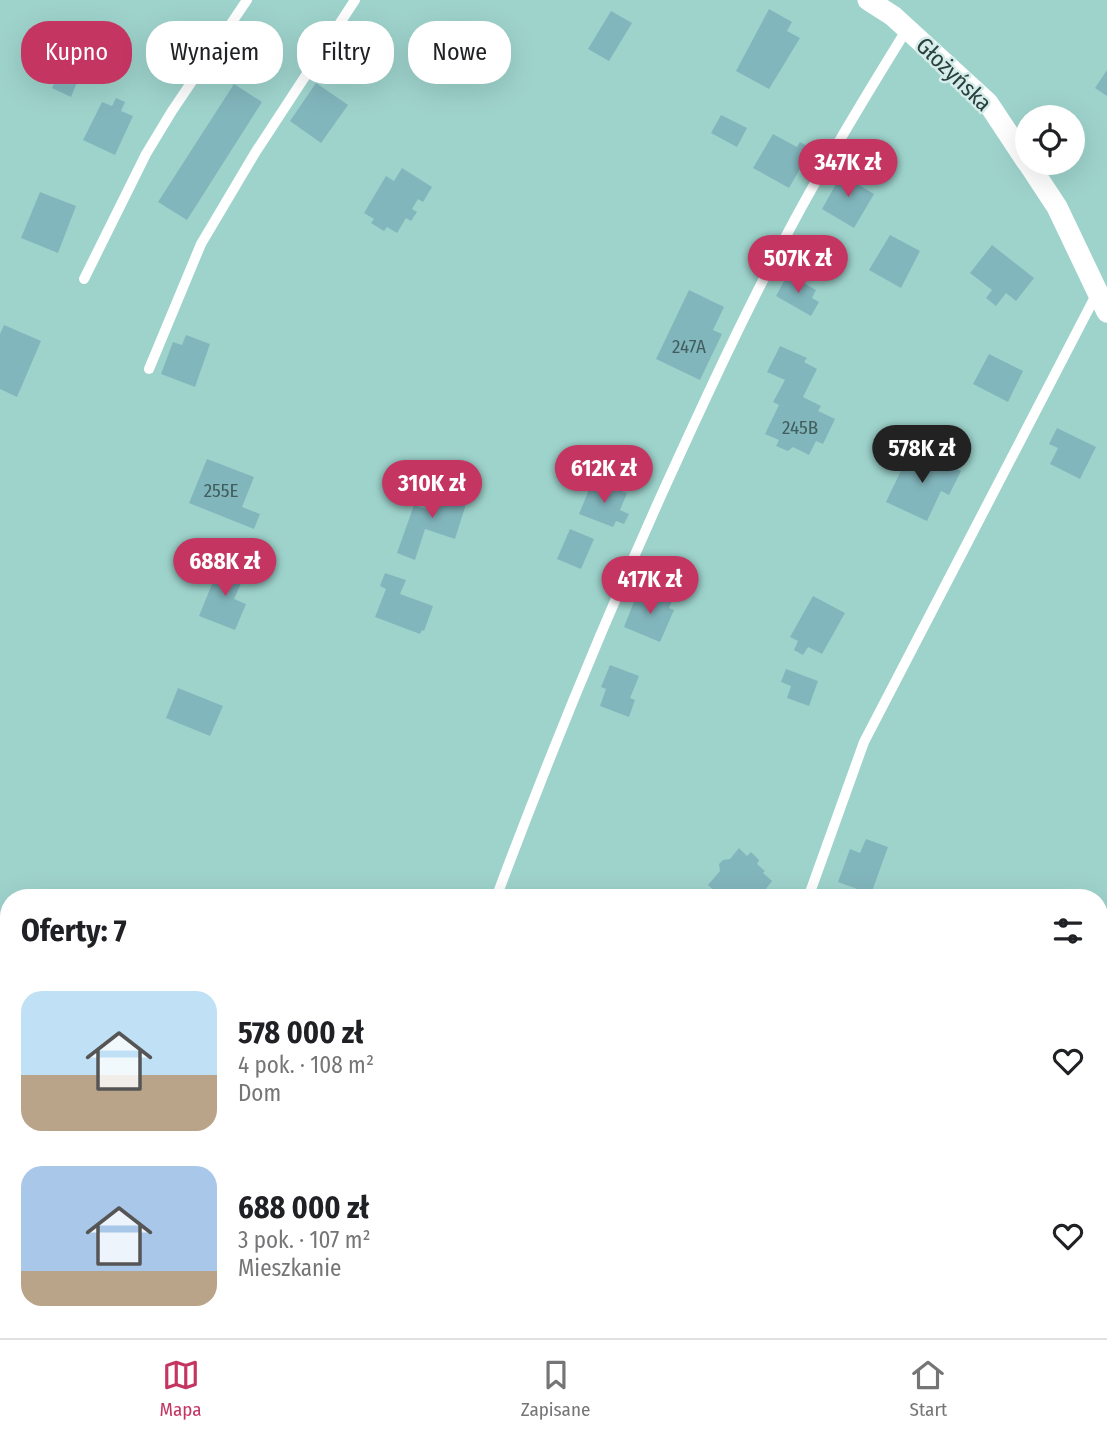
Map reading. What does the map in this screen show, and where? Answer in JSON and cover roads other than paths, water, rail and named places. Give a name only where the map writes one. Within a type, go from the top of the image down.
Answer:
[{"type":"street","name":"Głożyńska","points":[[868,0],[893,16],[989,103],[1015,142]]},
{"type":"street","name":"Głożyńska","points":[[1036,175],[1057,207],[1102,302]]},
{"type":"lane","points":[[84,279],[146,154],[247,0]]},
{"type":"lane","points":[[149,369],[201,244],[255,153],[355,0]]},
{"type":"lane","points":[[498,889],[556,741],[631,563],[717,375],[795,219],[907,29]]},
{"type":"lane","points":[[811,889],[864,742],[1102,302]]}]
